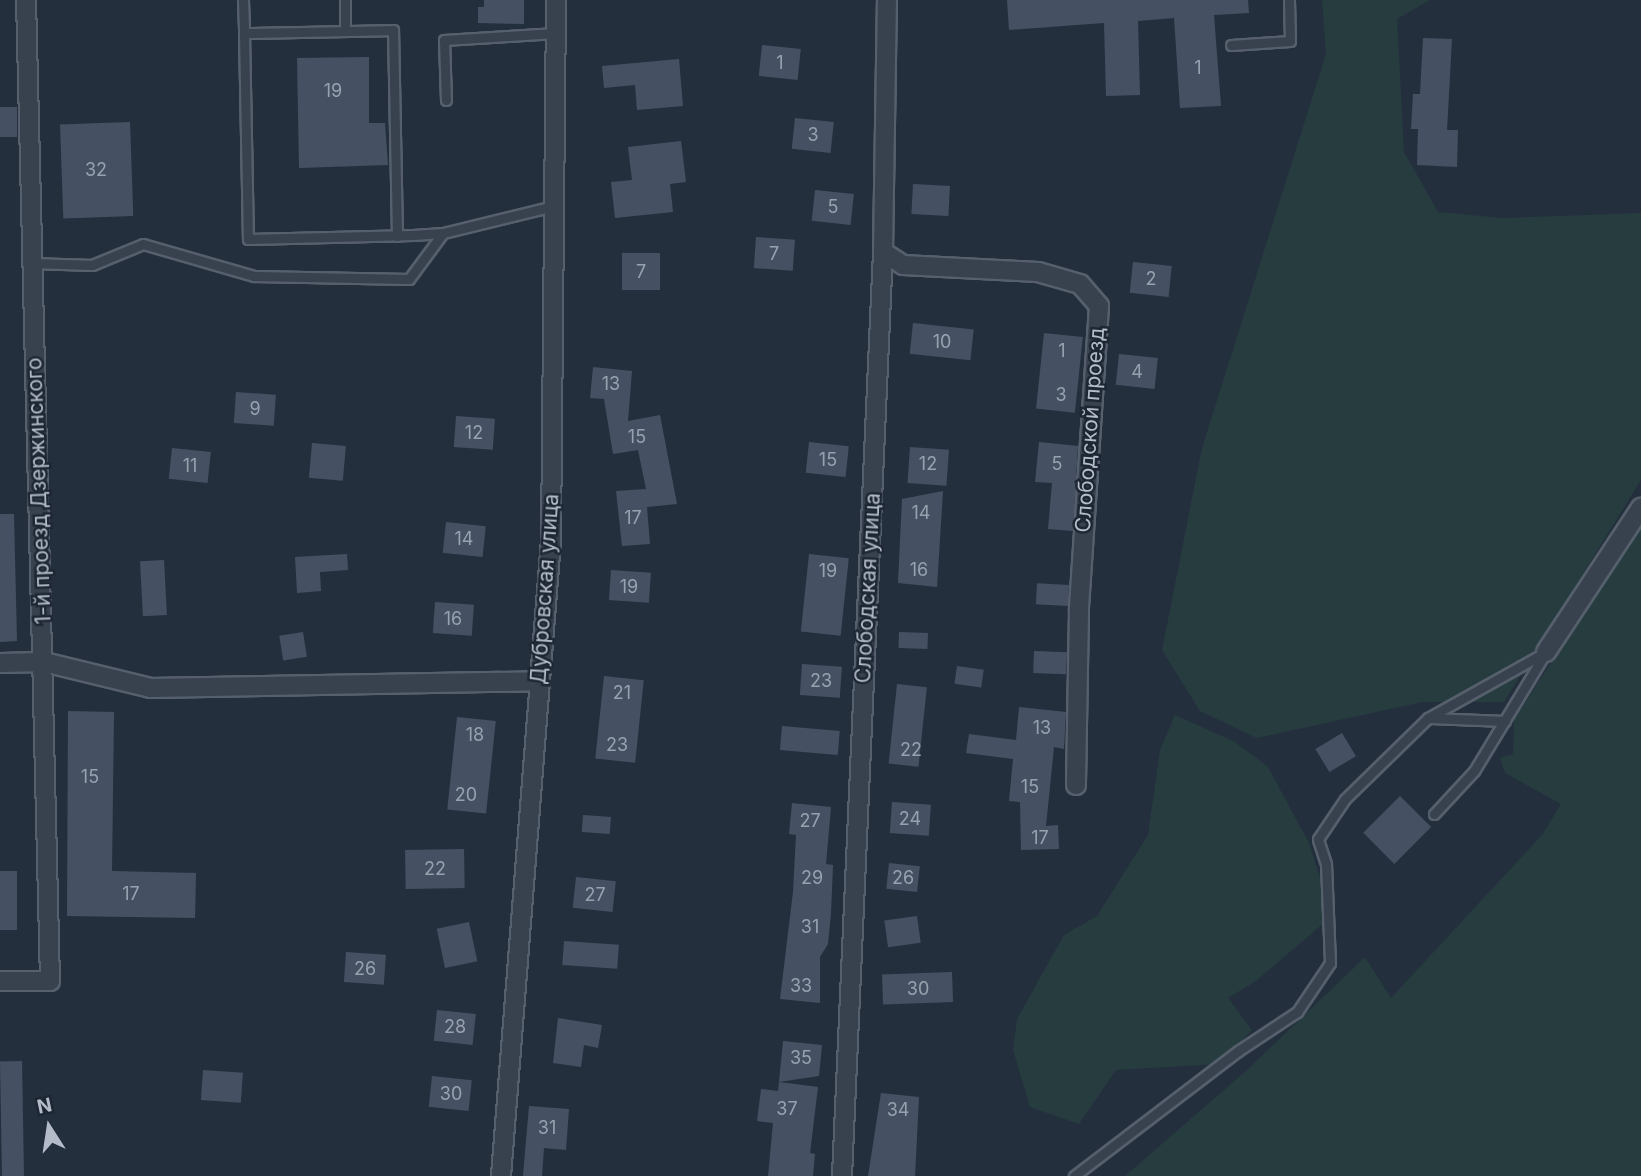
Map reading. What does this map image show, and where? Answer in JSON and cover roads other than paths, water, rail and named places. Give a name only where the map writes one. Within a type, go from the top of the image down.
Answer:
[{"type":"street","name":"1-й проезд Дзержинского","points":[[0,981],[50,981],[26,0]]},
{"type":"street","name":"Дубровская улица","points":[[501,1176],[551,541],[556,0]]},
{"type":"street","name":"Слободская улица","points":[[842,1176],[883,252],[887,0]]},
{"type":"street","name":"Слободской проезд","points":[[883,252],[904,265],[1038,272],[1080,284],[1099,306],[1080,586],[1076,785]]},
{"type":"street","points":[[1546,652],[1641,508]]},
{"type":"street","points":[[0,663],[44,662],[151,688],[539,681]]},
{"type":"lane","points":[[243,0],[248,239],[443,233],[554,206]]},
{"type":"lane","points":[[345,0],[345,31]]},
{"type":"lane","points":[[1231,45],[1290,41],[1289,0]]},
{"type":"lane","points":[[244,33],[393,30],[397,236]]},
{"type":"lane","points":[[446,100],[444,40],[556,33]]},
{"type":"lane","points":[[32,263],[92,265],[143,244],[254,276],[408,279],[443,233]]},
{"type":"lane","points":[[1074,1176],[1238,1051],[1297,1012],[1330,963],[1326,864],[1318,839],[1345,799],[1428,718],[1546,652]]},
{"type":"lane","points":[[1434,814],[1474,771],[1546,652]]},
{"type":"lane","points":[[1428,718],[1504,720]]}]
